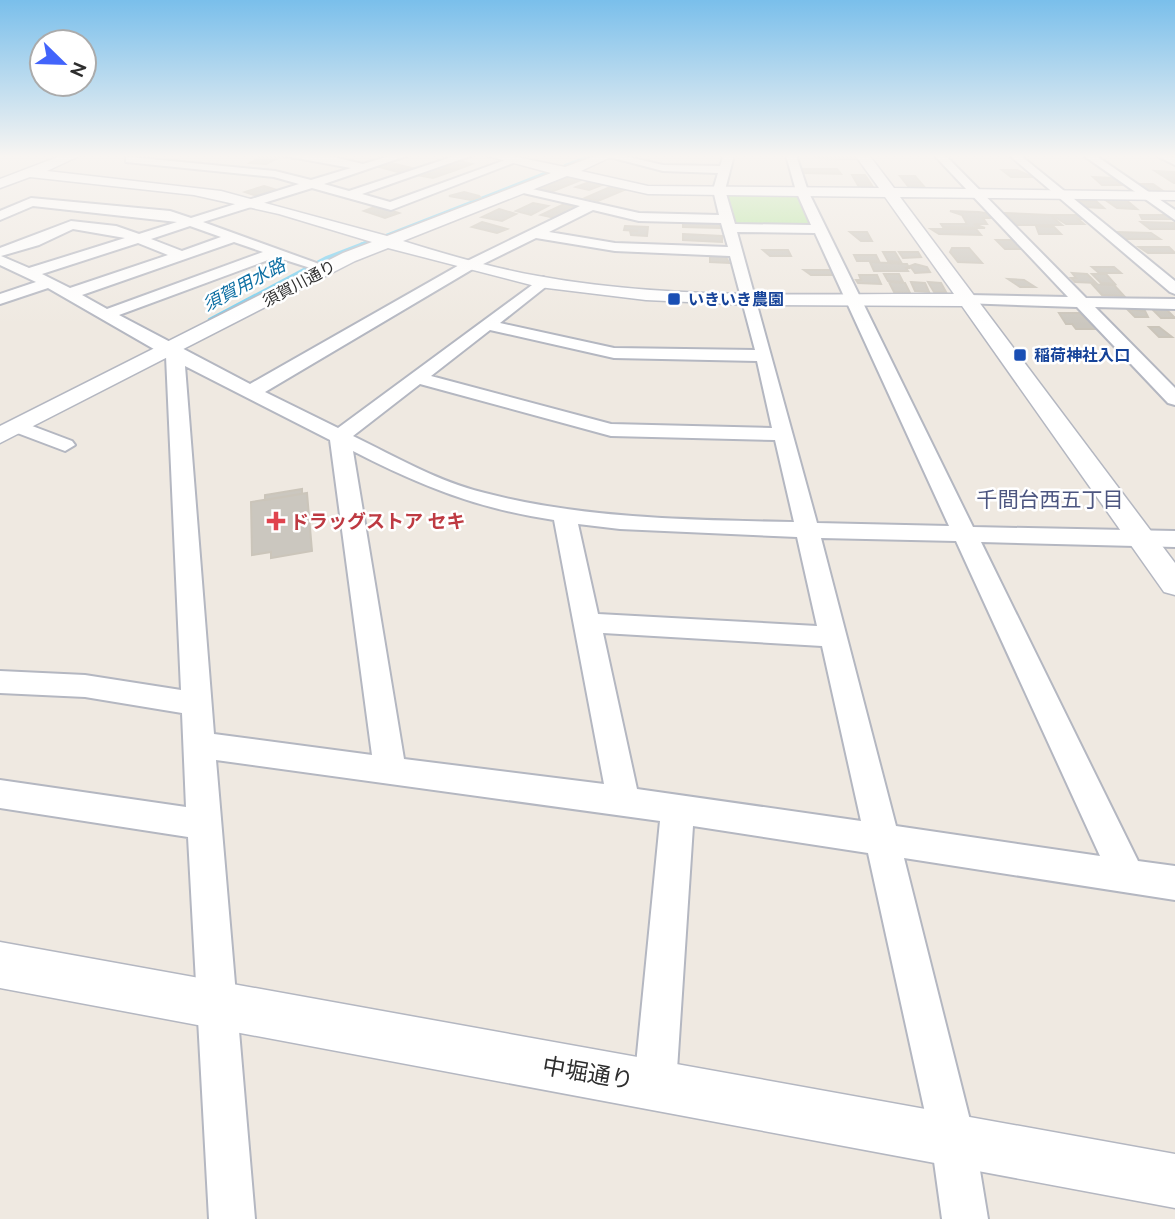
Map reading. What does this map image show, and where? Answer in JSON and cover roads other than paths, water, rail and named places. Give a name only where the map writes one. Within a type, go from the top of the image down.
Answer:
[{"type":"street","points":[[137,212],[170,215],[326,269]]},
{"type":"street","points":[[28,273],[221,212]]},
{"type":"street","points":[[284,212],[466,267],[542,282],[617,291],[747,297],[1175,303]]},
{"type":"street","name":"須賀川通り","points":[[0,436],[172,352],[326,269],[464,212]]},
{"type":"street","points":[[252,391],[466,267],[578,212]]},
{"type":"street","points":[[617,212],[730,233]]},
{"type":"street","points":[[728,212],[730,233],[765,356],[953,1140],[965,1219]]},
{"type":"street","points":[[812,212],[968,535],[1127,876]]},
{"type":"street","points":[[904,212],[1175,585]]},
{"type":"street","points":[[994,212],[1175,399]]},
{"type":"street","points":[[1082,212],[1175,289]]},
{"type":"street","points":[[2,261],[71,225],[116,230],[181,255]]},
{"type":"street","points":[[531,233],[615,247],[730,233],[821,229]]},
{"type":"street","points":[[68,294],[233,238]]},
{"type":"street","points":[[107,314],[276,253]]},
{"type":"street","points":[[2,261],[50,283],[172,352],[424,479],[479,499],[620,522],[968,535],[1175,539]]},
{"type":"street","points":[[340,436],[542,282]]},
{"type":"street","points":[[0,299],[50,283]]},
{"type":"street","points":[[488,324],[614,353],[765,356]]},
{"type":"street","points":[[172,352],[201,745],[214,1005],[232,1219]]},
{"type":"street","points":[[417,378],[611,430],[784,434]]},
{"type":"street","points":[[19,427],[65,445]]},
{"type":"street","points":[[340,436],[390,769]]},
{"type":"street","points":[[565,515],[623,801]]},
{"type":"street","points":[[587,623],[833,637]]},
{"type":"street","points":[[0,682],[52,682],[198,704]]},
{"type":"street","points":[[201,745],[623,801],[1175,883]]},
{"type":"street","points":[[0,794],[203,824]]},
{"type":"street","points":[[655,1085],[678,809]]},
{"type":"street","name":"中堀通り","points":[[0,965],[1175,1181]]},
{"type":"waterway","name":"須賀用水路","points":[[383,237],[447,212]]},
{"type":"waterway","name":"須賀用水路","points":[[210,320],[327,258],[366,243],[362,244]]},
{"type":"place","name":"いきいき農園","points":[[674,299]]},
{"type":"place","name":"稲荷神社入口","points":[[1020,355]]},
{"type":"place","name":"ドラッグストア セキ","points":[[276,521]]},
{"type":"district","name":"千間台西五丁目","points":[[1050,500]]}]
